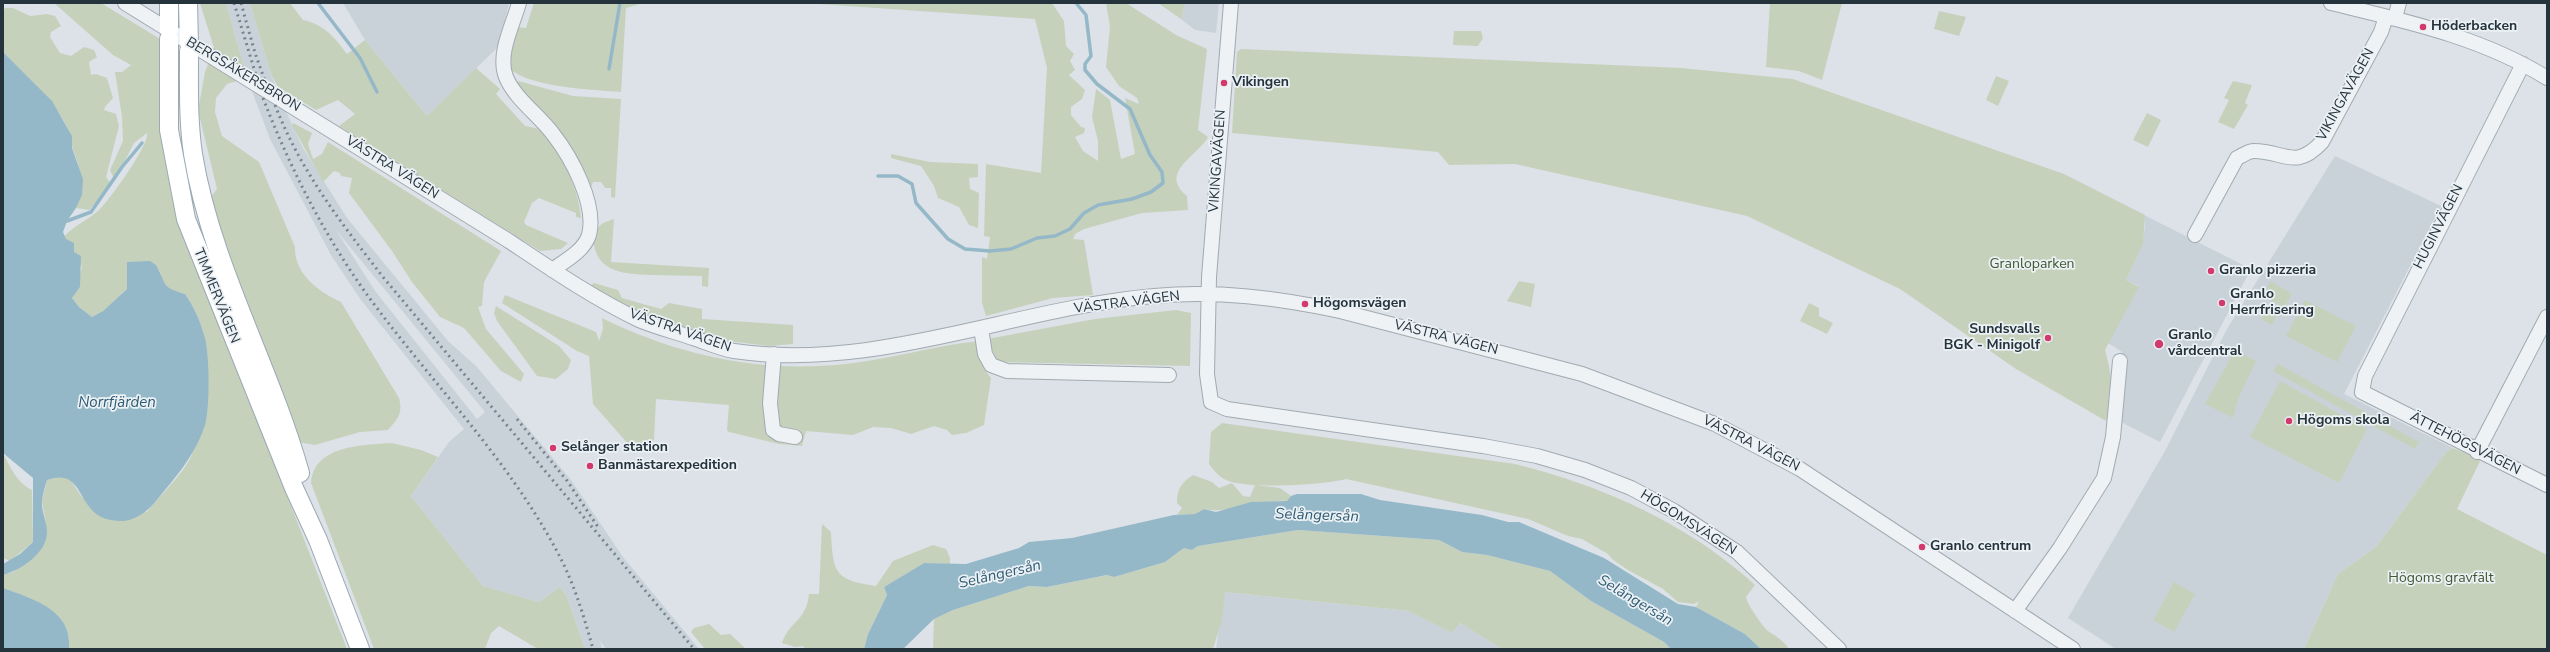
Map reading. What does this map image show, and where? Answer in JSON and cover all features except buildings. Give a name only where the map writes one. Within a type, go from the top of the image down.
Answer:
[{"type":"main road","name":"TIMMERVÄGEN","points":[[169,3],[169,130],[173,160],[186,219],[294,488],[318,540],[360,649]]},
{"type":"main road","name":"TIMMERVÄGEN","points":[[188,3],[189,119],[193,155],[203,200],[221,255],[296,461],[318,540]]},
{"type":"street","name":"BERGSÅKERSBRON","points":[[125,3],[152,20],[169,34],[189,47],[333,131]]},
{"type":"street","points":[[519,3],[506,47],[504,63],[506,77],[513,88],[553,134],[572,163],[589,204],[589,235],[577,254],[552,270]]},
{"type":"street","name":"VIKINGAVÄGEN","points":[[1208,294],[1231,3]]},
{"type":"street","points":[[2331,3],[2391,17],[2488,48],[2523,64],[2547,78]]},
{"type":"street","points":[[2391,17],[2399,3]]},
{"type":"street","name":"VIKINGAVÄGEN","points":[[2195,235],[2237,158],[2254,151],[2288,158],[2300,157],[2313,152],[2322,142],[2381,32],[2391,17]]},
{"type":"street","name":"HUGINVÄGEN","points":[[2362,392],[2364,376],[2523,64]]},
{"type":"street","name":"VÄSTRA VÄGEN","points":[[333,131],[503,236],[552,270],[641,321],[732,350],[774,354],[850,351],[1140,298],[1208,294],[1270,298],[1340,311],[1582,374],[1669,405],[1715,424],[1800,468],[1922,547],[2073,649]]},
{"type":"street","name":"HÖGOMSVÄGEN","points":[[1208,294],[1207,390],[1211,402],[1216,406],[1227,409],[1483,446],[1537,456],[1585,470],[1631,488],[1674,511],[1737,552],[1839,649]]},
{"type":"street","points":[[2477,452],[2547,317]]},
{"type":"street","points":[[981,328],[985,354],[991,365],[1007,371],[1169,375]]},
{"type":"street","points":[[774,354],[770,403],[773,430],[779,434],[796,437]]},
{"type":"street","points":[[2015,611],[2064,542],[2104,478],[2112,441],[2120,361]]},
{"type":"street","name":"ÄTTEHÖGSVÄGEN","points":[[2362,392],[2477,452],[2547,485]]},
{"type":"shaded area","points":[[226,3],[250,3],[271,74],[288,116],[303,148],[347,218],[448,341],[477,367],[571,480],[623,557],[699,649],[606,649],[600,641],[602,649],[585,649],[567,597],[560,587],[539,602],[483,586],[411,496],[449,442],[464,429],[361,300],[331,255],[270,139],[247,78]],"holes":[[[336,230],[485,412],[477,419],[375,291]]]},
{"type":"shaded area","points":[[343,3],[509,3],[499,46],[427,116],[365,40]]},
{"type":"shaded area","points":[[1185,3],[1219,3],[1216,33],[1195,30],[1181,19]]},
{"type":"shaded area","name":"Högoms skola","points":[[2335,156],[2441,206],[2344,394],[2453,448],[2447,451],[2376,547],[2338,574],[2304,649],[2116,649],[2068,618],[2165,451],[2227,329]]},
{"type":"shaded area","points":[[2144,215],[2251,269],[2160,442],[2119,421],[2122,352],[2108,343],[2138,286],[2126,280],[2142,245],[2145,226]]},
{"type":"shaded area","points":[[1224,592],[1409,611],[1452,633],[1460,623],[1502,649],[1216,649]]},
{"type":"green space","points":[[54,3],[101,3],[165,42],[161,129],[164,157],[179,220],[347,649],[69,649],[69,636],[58,615],[38,602],[3,588],[3,575],[13,572],[34,556],[46,523],[42,502],[47,480],[58,476],[69,478],[82,497],[147,512],[180,474],[190,459],[196,436],[205,379],[206,351],[200,323],[185,294],[173,291],[163,284],[160,271],[127,266],[127,289],[103,311],[92,317],[79,307],[72,298],[80,287],[79,278],[82,267],[64,237],[104,205],[136,160],[146,139],[147,133],[134,143],[115,181],[110,170],[123,141],[122,117],[115,72],[122,72],[131,65],[113,55]]},
{"type":"green space","points":[[200,3],[226,3],[247,78],[227,84],[216,98],[215,112],[222,136],[259,162],[295,247],[296,257],[303,274],[324,293],[341,302],[399,398],[399,416],[388,430],[360,432],[315,445],[298,442],[227,253],[210,198],[217,189],[198,110],[205,72],[214,48]]},
{"type":"green space","points":[[250,3],[290,3],[303,20],[323,28],[338,42],[347,54],[365,40],[427,116],[476,68],[500,89],[496,94],[525,126],[540,129],[555,150],[567,171],[576,194],[581,218],[576,217],[576,213],[539,198],[532,203],[524,222],[526,225],[568,243],[561,249],[540,251],[339,126],[355,114],[338,100],[316,110],[278,87],[271,74]]},
{"type":"green space","points":[[534,3],[643,3],[626,8],[621,92],[543,83],[528,79],[516,73],[508,66],[516,27],[526,28]]},
{"type":"green space","points":[[804,3],[1052,3],[1064,21],[1066,46],[1074,54],[1070,61],[1075,70],[1069,75],[1085,90],[1082,99],[1071,107],[1071,115],[1081,127],[1085,128],[1084,133],[1075,137],[1083,151],[1098,161],[1098,141],[1092,117],[1096,89],[1110,100],[1121,159],[1135,154],[1125,98],[1139,104],[1137,98],[1119,86],[1106,67],[1110,27],[1106,3],[1126,3],[1176,35],[1207,49],[1198,130],[1208,137],[1183,165],[1178,172],[1177,179],[1179,187],[1187,196],[1188,210],[1142,213],[1084,229],[1075,234],[1073,239],[1084,240],[1093,295],[1053,298],[986,316],[982,303],[982,257],[987,259],[990,237],[984,236],[986,164],[1041,173],[1047,68],[1035,19]]},
{"type":"green space","points":[[1158,3],[1185,3],[1181,19]]},
{"type":"green space","points":[[1770,3],[1842,3],[1822,80],[1799,71],[1766,67]]},
{"type":"green space","points":[[5,8],[13,8],[30,16],[47,14],[55,16],[61,26],[51,32],[50,37],[60,53],[71,56],[84,47],[94,50],[97,57],[89,62],[91,75],[96,74],[107,78],[113,98],[104,110],[116,114],[119,126],[106,177],[112,185],[89,210],[76,208],[79,201],[81,179],[78,164],[72,148],[72,137],[65,123],[58,111],[41,90],[3,52],[3,11]]},
{"type":"green space","points":[[1939,11],[1966,17],[1959,36],[1934,29]]},
{"type":"green space","points":[[1454,31],[1481,31],[1483,38],[1478,46],[1453,45]]},
{"type":"green space","name":"Granloparken","points":[[1241,49],[1681,68],[1793,79],[2064,174],[2145,215],[2143,244],[2126,280],[2139,287],[2105,350],[2112,386],[2111,403],[2106,421],[2016,369],[1900,289],[1747,216],[1515,164],[1449,165],[1438,152],[1232,133],[1237,52]]},
{"type":"green space","points":[[1996,76],[2009,81],[1998,106],[1986,100]]},
{"type":"green space","points":[[518,81],[573,96],[621,99],[615,198],[611,197],[611,188],[605,188],[601,182],[593,182],[591,187],[585,185],[515,84]]},
{"type":"green space","points":[[2233,81],[2252,85],[2245,103],[2248,105],[2234,129],[2218,122],[2229,100],[2224,98]]},
{"type":"green space","points":[[2147,113],[2161,120],[2148,147],[2133,140]]},
{"type":"green space","points":[[293,123],[312,133],[308,144],[313,159],[322,154],[328,142],[501,251],[484,282],[482,306],[478,307],[486,329],[524,374],[521,382],[501,371],[464,328],[440,317],[412,282],[392,251],[349,193],[352,178],[341,176],[340,173],[334,171],[323,182],[292,125]]},
{"type":"green space","points":[[891,154],[930,162],[978,164],[978,177],[969,178],[970,189],[979,193],[978,228],[969,225],[959,207],[938,198],[934,186],[921,166],[891,158]]},
{"type":"green space","points":[[614,219],[611,262],[709,268],[708,287],[702,286],[702,276],[652,275],[619,272],[603,263],[597,255],[594,245],[593,232],[603,223]]},
{"type":"green space","points":[[1519,281],[1535,284],[1531,307],[1507,301]]},
{"type":"green space","points":[[2271,281],[2292,294],[2284,308],[2263,296]]},
{"type":"green space","points":[[594,283],[618,290],[622,298],[661,309],[669,303],[702,309],[702,319],[793,325],[793,344],[769,346],[711,339],[639,315],[590,286]]},
{"type":"green space","points":[[505,295],[596,332],[599,341],[603,329],[602,318],[658,342],[686,351],[745,363],[775,366],[836,365],[854,363],[943,346],[979,341],[987,373],[991,378],[984,425],[966,433],[952,435],[947,430],[934,426],[911,434],[891,428],[873,427],[853,435],[806,431],[802,446],[779,444],[729,432],[727,430],[729,405],[656,399],[654,440],[640,450],[629,445],[593,404],[589,356],[577,351],[502,303]]},
{"type":"green space","points":[[2305,300],[2356,326],[2337,362],[2286,336]]},
{"type":"green space","points":[[1809,303],[1819,308],[1819,316],[1833,323],[1827,334],[1800,321]]},
{"type":"green space","points":[[2268,305],[2279,310],[2272,325],[2261,319]]},
{"type":"green space","points":[[496,306],[559,346],[571,360],[568,369],[556,379],[537,376],[497,321],[494,313]]},
{"type":"green space","points":[[1176,310],[1191,313],[1190,366],[998,362],[987,339],[1095,319]]},
{"type":"green space","points":[[2235,350],[2256,361],[2239,397],[2233,418],[2205,404]]},
{"type":"green space","points":[[2278,364],[2419,442],[2415,449],[2273,371]]},
{"type":"green space","points":[[2280,381],[2367,429],[2339,483],[2250,437]]},
{"type":"green space","points":[[1222,423],[1515,464],[1580,483],[1611,495],[1673,525],[1702,543],[1755,585],[1746,597],[1749,605],[1766,629],[1782,641],[1789,649],[1761,649],[1745,634],[1696,607],[1699,601],[1694,604],[1678,602],[1663,589],[1628,570],[1612,559],[1608,554],[1582,539],[1568,536],[1528,519],[1346,479],[1303,485],[1265,485],[1234,482],[1224,479],[1209,464],[1211,432]]},
{"type":"green space","points":[[392,443],[421,450],[438,457],[411,496],[483,586],[539,602],[560,587],[567,597],[585,649],[538,649],[499,626],[491,633],[485,649],[374,649],[311,483],[314,470],[321,461],[330,454],[354,447]]},
{"type":"green space","name":"Högoms gravfält","points":[[2453,448],[2481,459],[2457,509],[2547,555],[2547,649],[2304,649],[2338,574],[2376,547],[2447,451]]},
{"type":"green space","points":[[3,453],[18,479],[32,490],[33,542],[10,561],[3,558]]},
{"type":"green space","points":[[1193,475],[1212,482],[1219,488],[1232,483],[1243,496],[1250,497],[1255,485],[1280,488],[1291,496],[1287,501],[1266,502],[1235,509],[1204,509],[1195,514],[1177,515],[1182,508],[1177,503],[1180,487]]},
{"type":"green space","points":[[822,524],[831,532],[833,556],[838,572],[852,581],[876,586],[893,561],[933,545],[946,549],[950,558],[950,564],[924,563],[884,587],[887,595],[868,634],[864,649],[805,649],[803,646],[795,647],[782,643],[785,635],[805,610],[809,594],[819,594]]},
{"type":"green space","points":[[1298,530],[1439,540],[1462,552],[1487,555],[1550,571],[1591,601],[1664,642],[1671,649],[1502,649],[1460,623],[1452,633],[1409,611],[1225,592],[1222,620],[1213,649],[933,649],[934,619],[953,610],[1029,586],[1047,587],[1108,575],[1114,577],[1165,562],[1184,548],[1192,550],[1198,546]]},
{"type":"green space","points":[[2174,582],[2195,594],[2174,632],[2153,620]]},
{"type":"green space","points":[[709,624],[721,635],[730,634],[746,649],[705,649],[691,632],[694,628]]},
{"type":"water","name":"Norrfjärden","points":[[3,52],[52,101],[72,136],[72,148],[83,179],[82,195],[76,208],[67,221],[63,232],[66,239],[74,243],[74,252],[81,256],[80,287],[72,298],[79,307],[92,317],[103,311],[127,289],[127,262],[150,261],[156,265],[165,284],[177,292],[185,294],[194,309],[201,324],[206,343],[209,380],[207,417],[198,443],[183,468],[150,507],[142,514],[129,520],[111,520],[100,516],[91,509],[75,485],[68,480],[59,477],[47,480],[42,501],[42,509],[47,532],[43,547],[32,560],[25,565],[3,575],[3,564],[20,554],[33,542],[33,478],[3,453]]},
{"type":"water","name":"Selångersån","points":[[1297,494],[1361,494],[1380,500],[1482,515],[1508,522],[1519,522],[1604,558],[1678,604],[1696,607],[1745,634],[1761,649],[1671,649],[1664,642],[1591,601],[1550,571],[1487,555],[1462,552],[1439,540],[1298,530],[1198,546],[1192,550],[1184,548],[1165,562],[1114,577],[1107,575],[1047,587],[1029,586],[953,610],[934,619],[903,649],[864,649],[868,634],[887,595],[884,587],[924,563],[966,564],[1019,548],[1029,542],[1072,538],[1174,515],[1195,514],[1204,509],[1216,512],[1251,502],[1287,501],[1291,496]]},
{"type":"water","points":[[3,588],[38,602],[58,615],[65,625],[69,636],[69,649],[3,649]]},
{"type":"waterway","points":[[318,3],[360,58],[377,92]]},
{"type":"waterway","points":[[609,69],[620,3]]},
{"type":"waterway","points":[[878,176],[898,176],[912,184],[916,203],[948,239],[965,249],[990,251],[1011,249],[1037,238],[1055,236],[1070,229],[1084,213],[1098,205],[1132,199],[1151,192],[1163,183],[1162,172],[1150,155],[1130,109],[1097,84],[1085,70],[1085,64],[1091,56],[1086,15],[1076,3]]},
{"type":"waterway","points":[[67,221],[91,212],[122,167],[142,143]]},
{"type":"railway","points":[[234,3],[259,85]]},
{"type":"railway","points":[[241,3],[255,53],[269,92]]},
{"type":"railway","points":[[263,98],[296,175],[323,225],[352,273],[393,329],[496,458],[521,492],[543,526],[563,563],[572,584],[593,649]]},
{"type":"railway","points":[[275,105],[285,129],[309,174],[367,257],[694,649]]},
{"type":"railway","points":[[517,419],[568,482],[598,527]]},
{"type":"place","name":"Höderbacken","points":[[2423,27]]},
{"type":"place","name":"Vikingen","points":[[1224,83]]},
{"type":"place","name":"Granlo pizzeria","points":[[2211,271]]},
{"type":"place","name":"Granlo Herrfrisering","points":[[2222,303]]},
{"type":"place","name":"Högomsvägen","points":[[1305,304]]},
{"type":"place","name":"Sundsvalls BGK - Minigolf","points":[[2048,338]]},
{"type":"place","name":"Granlo vårdcentral","points":[[2159,344]]},
{"type":"place","name":"Högoms skola","points":[[2289,421]]},
{"type":"place","name":"Selånger station","points":[[553,448]]},
{"type":"place","name":"Banmästarexpedition","points":[[590,466]]},
{"type":"place","name":"Granlo centrum","points":[[1922,547]]}]
